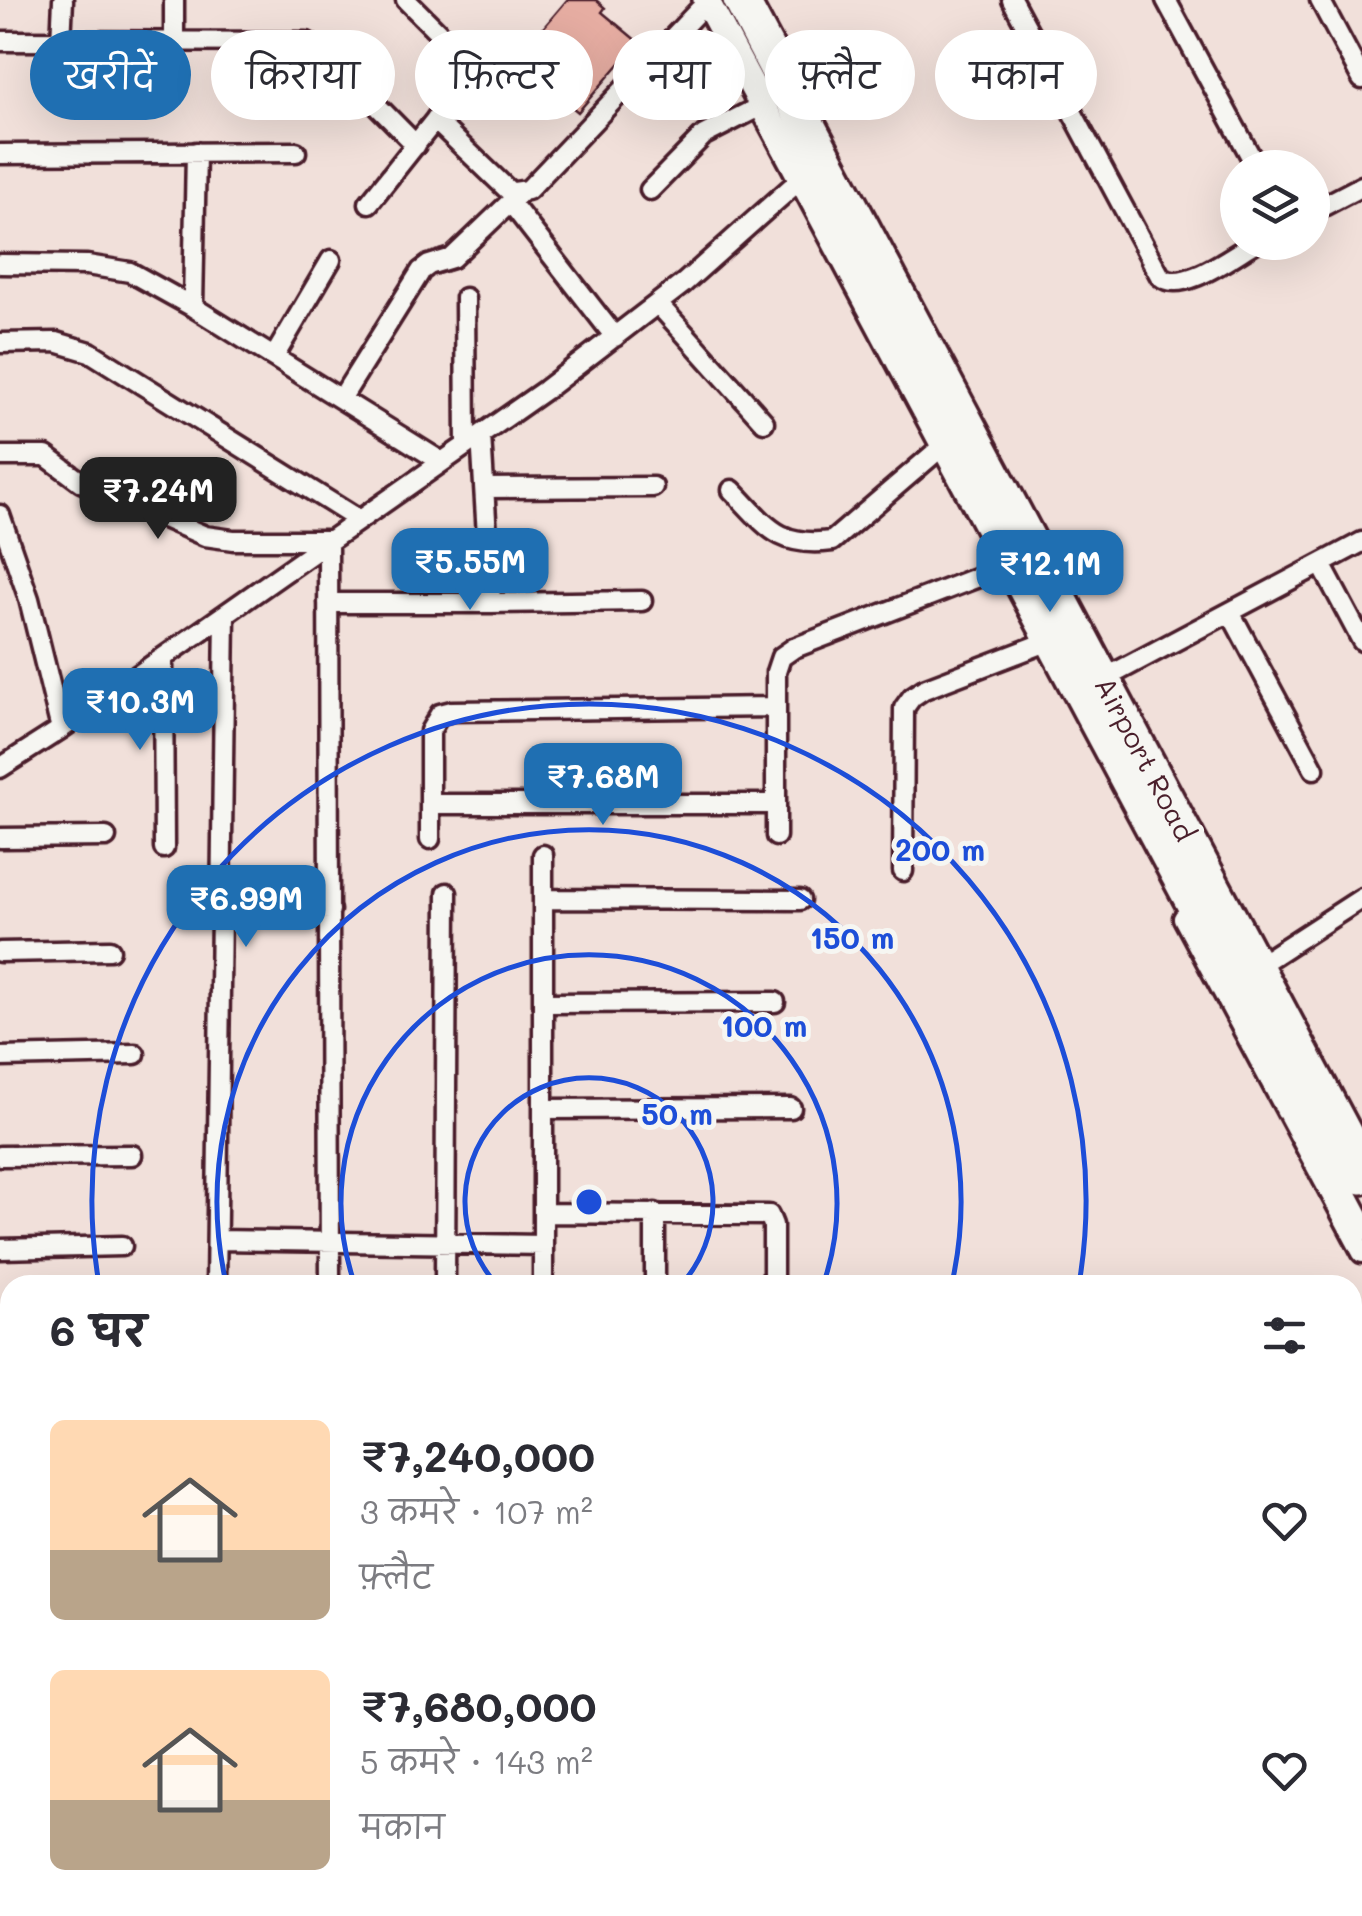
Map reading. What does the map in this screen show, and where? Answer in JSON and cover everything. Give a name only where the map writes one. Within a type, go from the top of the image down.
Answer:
[{"type":"highway","name":"Airport Road","points":[[736,0],[918,350],[1103,679],[1362,1181]]},
{"type":"highway","name":"Airport Road","points":[[703,2],[1362,1228]]},
{"type":"street","points":[[62,30],[63,0]]},
{"type":"street","points":[[174,0],[174,30]]},
{"type":"street","points":[[406,0],[436,30]]},
{"type":"street","points":[[750,0],[1103,679],[1362,1150]]},
{"type":"street","points":[[1012,0],[1160,276],[1172,283],[1186,281],[1224,260]]},
{"type":"street","points":[[1166,0],[1247,150]]},
{"type":"street","points":[[1320,0],[1354,42],[1362,79]]},
{"type":"street","points":[[341,399],[416,278],[429,265],[452,258],[516,198],[536,186],[703,2],[753,110],[1362,1253]]},
{"type":"street","points":[[0,41],[30,41]]},
{"type":"street","points":[[191,41],[307,42],[329,57],[416,144]]},
{"type":"street","points":[[650,190],[704,134],[753,110]]},
{"type":"street","points":[[369,204],[435,120],[516,198],[615,337]]},
{"type":"street","points":[[193,307],[196,152]]},
{"type":"street","points":[[0,154],[296,152]]},
{"type":"street","points":[[0,768],[163,658],[615,337],[794,185]]},
{"type":"street","points":[[1330,203],[1362,186]]},
{"type":"street","points":[[274,357],[331,260]]},
{"type":"street","points":[[0,264],[117,269],[142,278],[442,462]]},
{"type":"street","points":[[465,298],[474,440],[485,488],[491,603]]},
{"type":"street","points":[[658,304],[764,422]]},
{"type":"street","points":[[0,343],[56,342],[90,352],[359,520]]},
{"type":"street","points":[[732,490],[780,536],[832,541],[937,451]]},
{"type":"street","points":[[0,456],[46,456],[81,482],[204,536],[233,540],[328,540]]},
{"type":"street","points":[[485,488],[653,487]]},
{"type":"street","points":[[0,514],[29,599],[61,729]]},
{"type":"street","points":[[328,540],[330,1275]]},
{"type":"street","points":[[1103,679],[1362,542]]},
{"type":"street","points":[[1321,564],[1362,641]]},
{"type":"street","points":[[776,836],[778,664],[787,652],[999,569]]},
{"type":"street","points":[[328,603],[642,601]]},
{"type":"street","points":[[1230,612],[1314,769]]},
{"type":"street","points":[[216,1275],[224,615]]},
{"type":"street","points":[[903,871],[904,708],[912,696],[924,689],[1039,645]]},
{"type":"street","points":[[163,658],[164,848]]},
{"type":"street","points":[[430,839],[430,731],[440,714],[452,710],[776,707]]},
{"type":"street","points":[[430,804],[776,804]]},
{"type":"street","points":[[0,838],[106,837]]},
{"type":"street","points":[[543,855],[543,1275]]},
{"type":"street","points":[[445,1275],[447,893]]},
{"type":"street","points":[[1262,963],[1362,898]]},
{"type":"street","points":[[544,899],[800,900]]},
{"type":"street","points":[[223,908],[330,910]]},
{"type":"street","points":[[0,952],[110,950]]},
{"type":"street","points":[[544,1003],[775,1002]]},
{"type":"street","points":[[0,1056],[135,1054]]},
{"type":"street","points":[[543,1109],[790,1108]]},
{"type":"street","points":[[0,1156],[132,1155]]},
{"type":"street","points":[[543,1213],[769,1215],[774,1225],[773,1275]]},
{"type":"street","points":[[655,1213],[655,1275]]},
{"type":"street","points":[[216,1240],[543,1245]]},
{"type":"street","points":[[0,1249],[122,1246]]},
{"type":"building","points":[[567,0],[596,0],[605,8],[602,12],[624,30],[613,30],[613,71],[593,94],[593,30],[542,30]]}]
